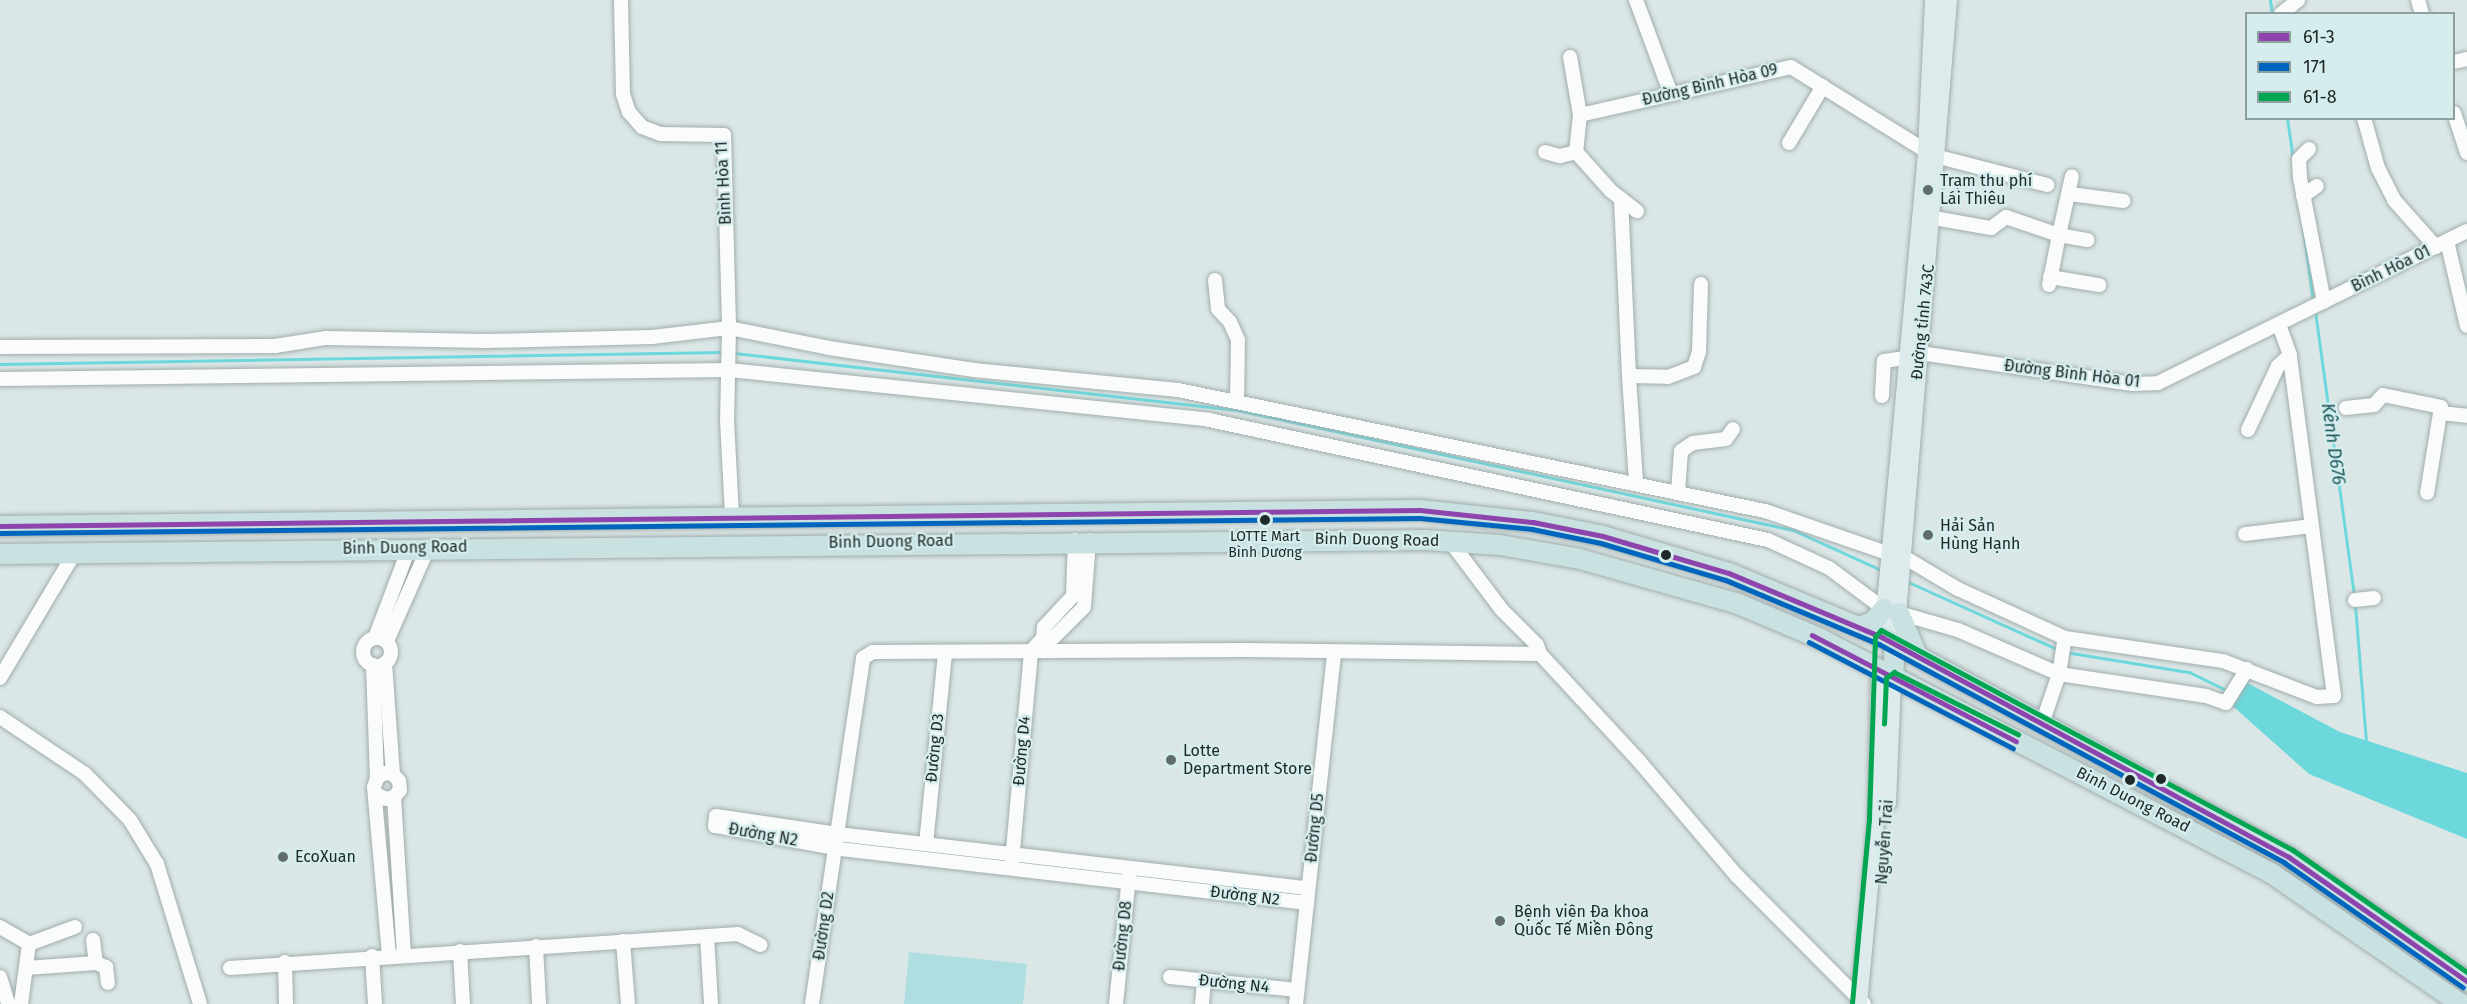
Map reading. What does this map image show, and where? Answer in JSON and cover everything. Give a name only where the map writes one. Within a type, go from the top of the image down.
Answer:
[{"type":"highway","name":"Binh Duong Road","points":[[0,526],[732,515],[1420,510],[1501,517],[1603,536],[1729,573],[1889,640],[2289,857],[2467,981]]},
{"type":"highway","points":[[732,515],[738,544]]},
{"type":"highway","points":[[418,520],[419,548]]},
{"type":"highway","name":"Binh Duong Road","points":[[0,554],[1082,540],[1450,541],[1500,545],[1580,559],[1692,589],[1788,624],[1886,676],[2170,818],[2271,873],[2461,1004]]},
{"type":"highway","points":[[1858,627],[1873,622],[1892,611],[1917,655]]},
{"type":"highway","points":[[1886,676],[1889,640]]},
{"type":"main road","name":"Đường tỉnh 743C","points":[[1911,354],[1934,218],[1933,0]]},
{"type":"main road","name":"Đường tỉnh 743C","points":[[1889,640],[1911,354],[1949,0]]},
{"type":"main road","name":"Nguyễn Trãi","points":[[1863,1003],[1886,676]]},
{"type":"street","name":"Bình Hòa 11","points":[[621,0],[623,94],[629,112],[642,127],[660,134],[724,135],[729,333]]},
{"type":"street","points":[[1635,0],[1671,94]]},
{"type":"street","points":[[2283,12],[2298,0]]},
{"type":"street","points":[[1570,57],[1580,115],[1576,152],[1589,170],[1637,211]]},
{"type":"street","name":"Đường Bình Hòa 09","points":[[1580,115],[1753,77],[1778,67],[1791,67],[1932,154],[2047,185]]},
{"type":"street","points":[[1789,143],[1823,86]]},
{"type":"street","points":[[2455,116],[2467,153]]},
{"type":"street","points":[[2365,120],[2378,168],[2394,200],[2441,244],[2467,326]]},
{"type":"street","points":[[2308,149],[2299,159],[2320,304]]},
{"type":"street","points":[[1545,152],[1560,156],[1576,152]]},
{"type":"street","points":[[2072,176],[2050,281],[2099,285]]},
{"type":"street","points":[[2303,196],[2318,186]]},
{"type":"street","points":[[2070,194],[2124,201]]},
{"type":"street","points":[[1622,199],[1636,482]]},
{"type":"street","points":[[1934,218],[1991,228],[2007,217],[2059,235],[2088,240]]},
{"type":"street","name":"Bình Hòa 01","points":[[2320,304],[2467,231]]},
{"type":"street","points":[[1215,280],[1218,309],[1230,322],[1238,340],[1237,401]]},
{"type":"street","points":[[1629,376],[1668,377],[1694,367],[1699,352],[1701,284]]},
{"type":"street","name":"Đường Bình Hòa 01","points":[[1911,354],[2133,384],[2158,383],[2320,304]]},
{"type":"street","points":[[0,347],[275,346],[326,338],[487,340],[729,333],[974,370],[1178,390],[1636,482],[1765,511],[1897,555],[1958,589],[2065,638],[2202,657],[2247,669],[2317,697],[2334,696],[2329,603],[2312,526],[2290,354],[2283,322]]},
{"type":"street","points":[[729,333],[727,420],[732,515]]},
{"type":"street","points":[[1882,396],[1884,361],[1911,354]]},
{"type":"street","points":[[2248,430],[2278,366],[2290,354]]},
{"type":"street","points":[[0,379],[729,370],[1209,420],[1768,540],[1829,568],[1892,611],[1959,630],[2059,674],[2196,695],[2226,703],[2247,669]]},
{"type":"street","points":[[2346,408],[2374,405],[2383,395],[2441,407],[2427,493]]},
{"type":"street","points":[[2440,412],[2467,416]]},
{"type":"street","points":[[1678,491],[1682,451],[1693,443],[1726,439],[1733,429]]},
{"type":"street","points":[[2245,534],[2312,526]]},
{"type":"street","points":[[1031,651],[1043,638],[1044,627],[1073,596],[1082,540]]},
{"type":"street","points":[[1450,541],[1502,610],[1537,645],[1540,654],[1639,761],[1737,876],[1863,1003]]},
{"type":"street","points":[[381,639],[419,548]]},
{"type":"street","points":[[0,678],[75,552]]},
{"type":"street","points":[[2355,600],[2374,598]]},
{"type":"street","points":[[2043,722],[2059,674],[2065,638]]},
{"type":"street","points":[[379,664],[363,655],[368,641],[381,639]]},
{"type":"street","points":[[379,664],[391,656],[381,639]]},
{"type":"street","name":"Đường D4","points":[[1012,869],[1031,651]]},
{"type":"street","name":"Đường D2","points":[[812,1004],[863,658],[873,652],[945,652]]},
{"type":"street","points":[[945,652],[1540,654]]},
{"type":"street","name":"Đường D3","points":[[926,844],[945,652]]},
{"type":"street","name":"Đường D5","points":[[1296,997],[1334,652]]},
{"type":"street","points":[[378,795],[386,799],[394,797],[400,790],[399,780],[393,774],[379,664]]},
{"type":"street","points":[[379,664],[374,787],[378,795],[389,955]]},
{"type":"street","points":[[0,717],[85,774],[130,820],[160,873],[200,1004]]},
{"type":"street","points":[[376,778],[384,773],[393,774]]},
{"type":"street","points":[[394,797],[404,954]]},
{"type":"street","name":"Đường N2","points":[[1307,903],[1012,869],[837,841],[715,826],[716,816],[837,841],[926,844],[1308,888]]},
{"type":"street","name":"Đường D8","points":[[1116,1004],[1130,867]]},
{"type":"street","points":[[0,927],[29,944]]},
{"type":"street","points":[[29,944],[75,927]]},
{"type":"street","points":[[230,968],[372,956],[738,934],[760,945]]},
{"type":"street","points":[[706,936],[711,1004]]},
{"type":"street","points":[[93,940],[96,963]]},
{"type":"street","points":[[623,941],[628,1004]]},
{"type":"street","points":[[21,1004],[29,944]]},
{"type":"street","points":[[536,946],[539,1004]]},
{"type":"street","points":[[460,951],[463,1004]]},
{"type":"street","points":[[372,956],[375,1004]]},
{"type":"street","points":[[285,962],[286,1004]]},
{"type":"street","points":[[26,968],[96,963],[106,967],[108,983]]},
{"type":"street","points":[[0,977],[8,1004]]},
{"type":"street","name":"Đường N4","points":[[1170,977],[1204,980],[1296,997]]},
{"type":"street","points":[[1202,1004],[1204,980]]},
{"type":"shaded area","points":[[909,952],[1027,964],[1023,1004],[904,1004]]},
{"type":"water","points":[[2238,678],[2340,732],[2467,773],[2467,839],[2309,774],[2227,701]]},
{"type":"waterway","name":"Kênh D676","points":[[2270,0],[2272,12]]},
{"type":"waterway","name":"Kênh D676","points":[[2287,120],[2293,159]]},
{"type":"waterway","name":"Kênh D676","points":[[2303,228],[2313,302]]},
{"type":"waterway","name":"Kênh D676","points":[[2315,311],[2354,596]]},
{"type":"waterway","points":[[0,364],[724,352]]},
{"type":"waterway","points":[[734,353],[1237,410],[1793,530],[1881,570]]},
{"type":"waterway","points":[[1906,581],[2059,650]]},
{"type":"waterway","name":"Kênh D676","points":[[2355,605],[2366,742]]},
{"type":"waterway","points":[[2065,652],[2189,672],[2230,692]]},
{"type":"transit line","name":"61-3","points":[[0,526],[1420,510],[1533,522],[1603,536],[1729,573],[1882,637],[2289,857],[2467,981]]},
{"type":"transit line","name":"171","points":[[0,533],[1420,518],[1532,529],[1601,543],[1726,580],[1879,644],[2285,863],[2463,987]]},
{"type":"transit line","name":"61-8","points":[[1852,1003],[1869,819],[1875,637],[1881,630],[2293,850],[2467,972]]},
{"type":"transit line","name":"61-3","points":[[1812,635],[2016,741]]},
{"type":"transit line","name":"171","points":[[1809,642],[2013,748]]},
{"type":"transit line","name":"61-8","points":[[1884,724],[1886,678],[1894,672],[2018,734]]},
{"type":"place","name":"Trạm thu phí Lái Thiêu","points":[[1928,190]]},
{"type":"place","name":"LOTTE Mart Bình Dương","points":[[1265,520]]},
{"type":"place","name":"Hải Sản Hùng Hạnh","points":[[1928,535]]},
{"type":"place","name":"Lotte Department Store","points":[[1171,760]]},
{"type":"place","name":"EcoXuan","points":[[283,857]]},
{"type":"place","name":"Bệnh viện Đa khoa Quốc Tế Miền Đông","points":[[1500,921]]}]
